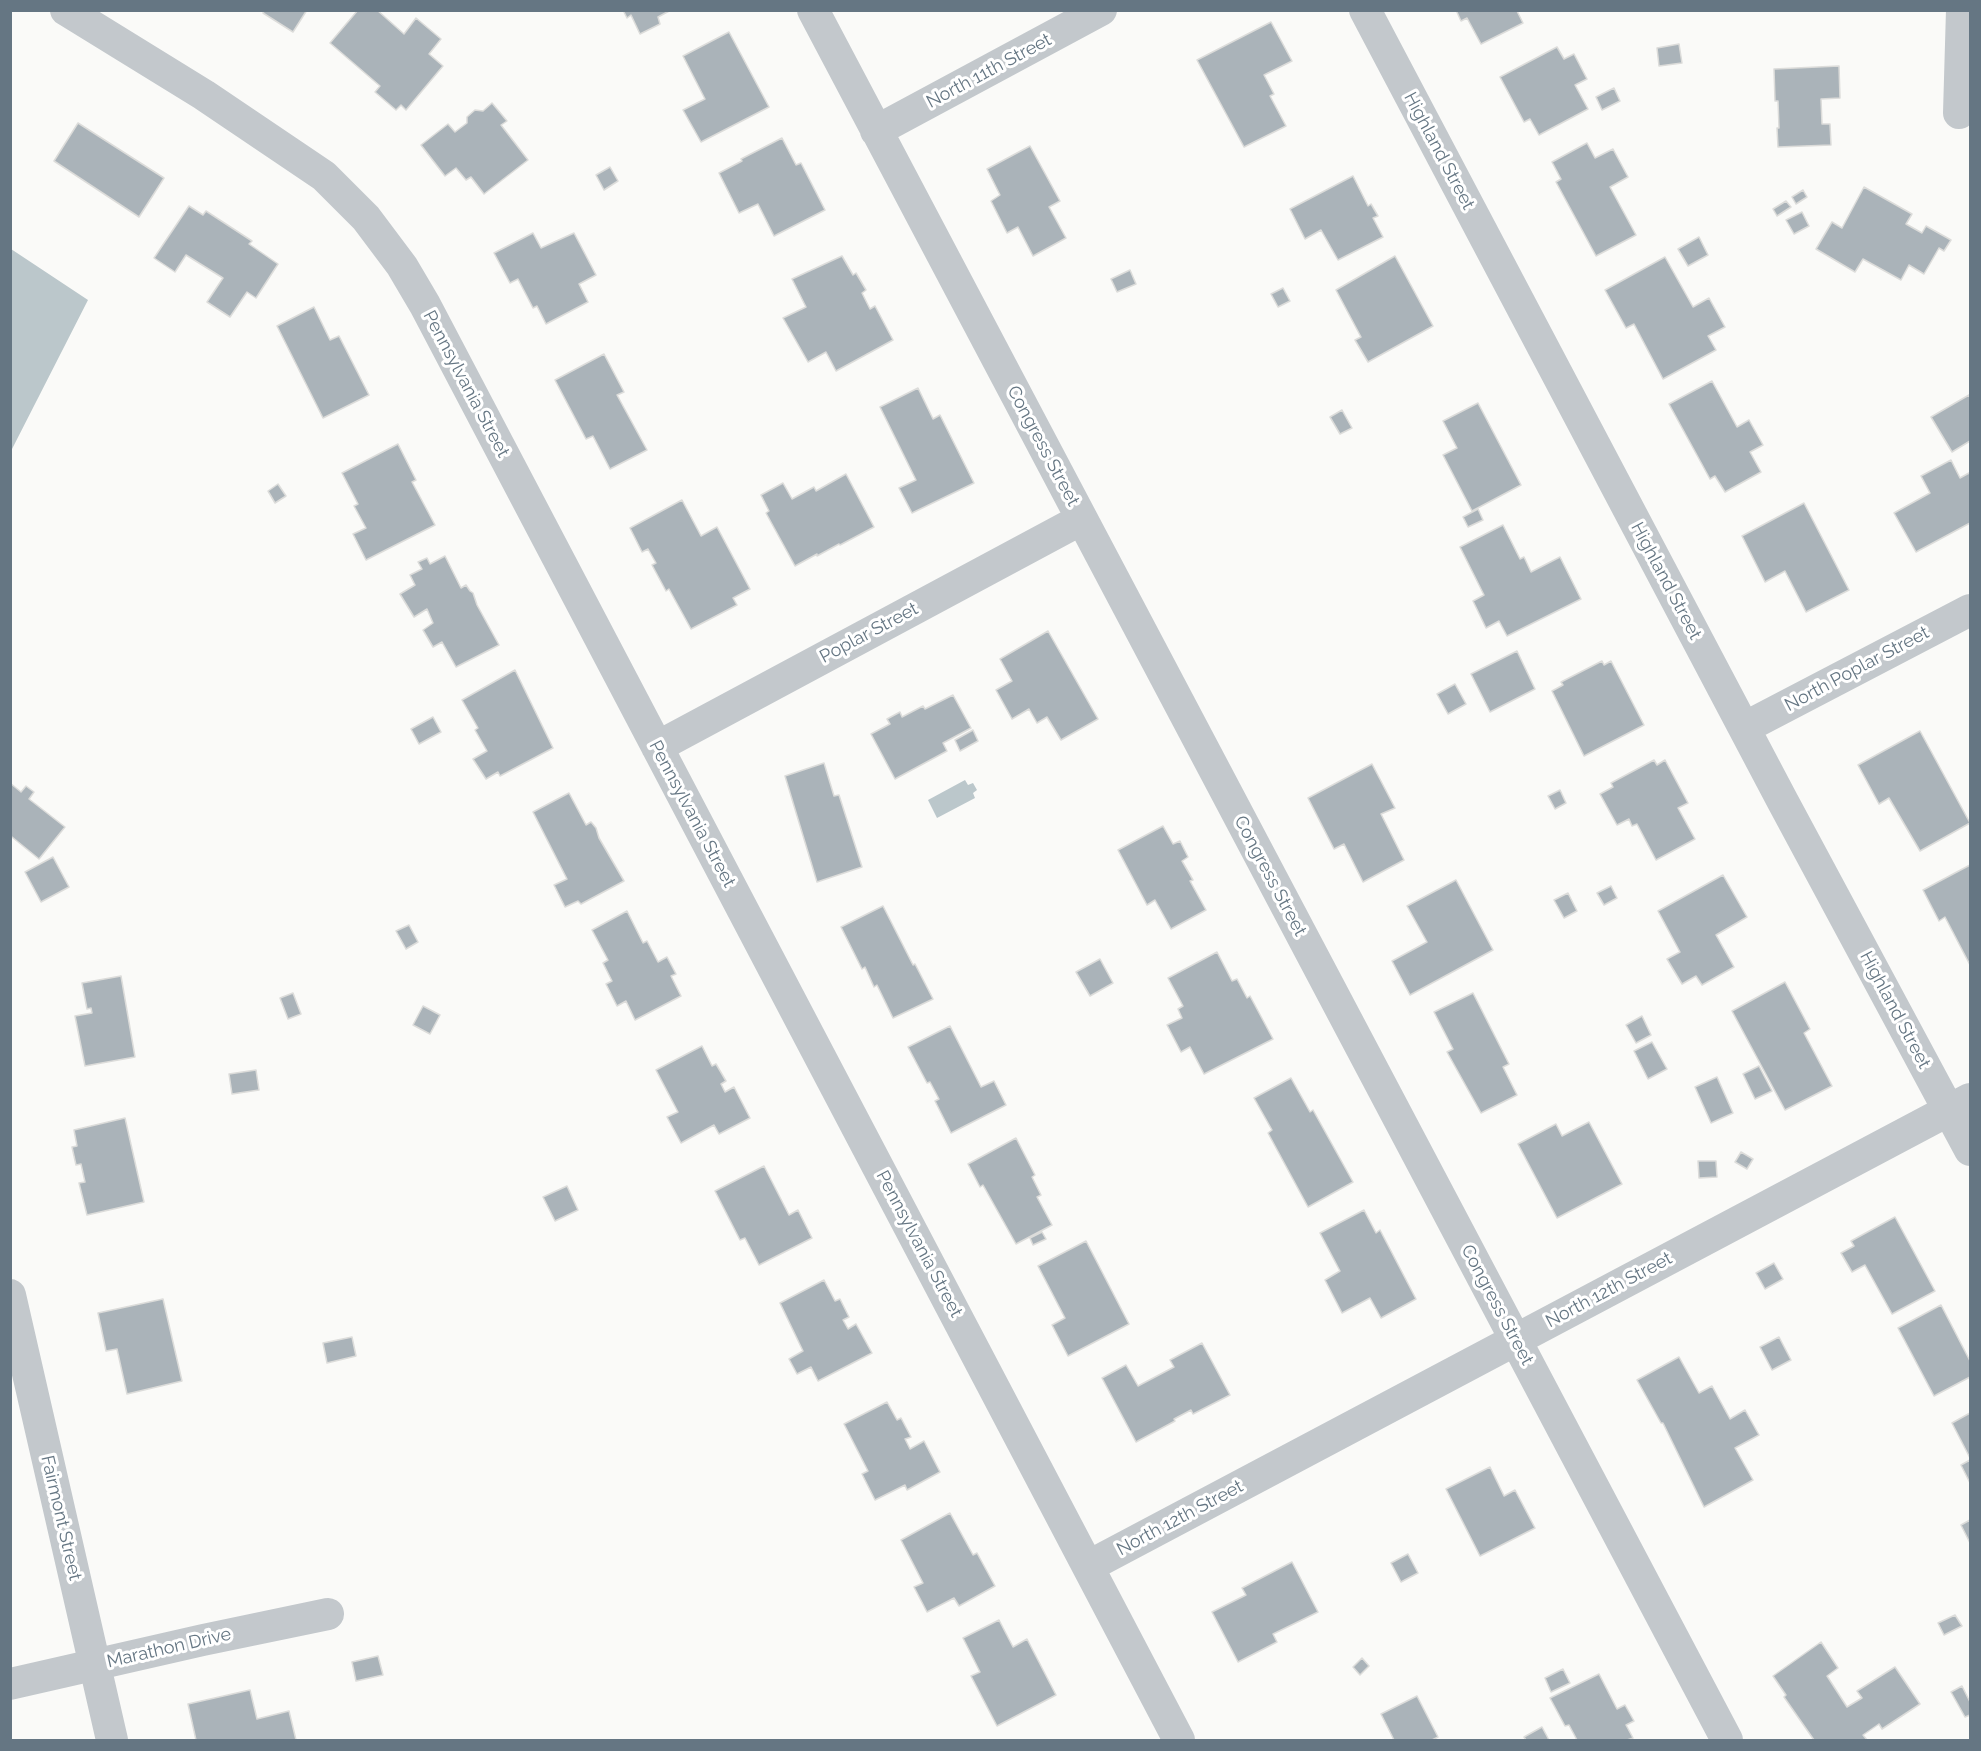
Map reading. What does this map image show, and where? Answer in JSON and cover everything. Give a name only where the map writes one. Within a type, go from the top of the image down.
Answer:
[{"type":"street","name":"Pennsylvania Street","points":[[66,10],[204,95],[324,176],[366,218],[402,266],[425,305],[1179,1740]]},
{"type":"street","name":"Congress Street","points":[[813,10],[1727,1740]]},
{"type":"street","name":"North 11th Street","points":[[876,131],[1101,10]]},
{"type":"street","name":"Highland Street","points":[[1365,10],[1744,728],[1960,1105],[1971,1150]]},
{"type":"street","points":[[1959,113],[1962,10]]},
{"type":"street","name":"Poplar Street","points":[[657,747],[1082,519]]},
{"type":"street","name":"North Poplar Street","points":[[1744,728],[1971,610]]},
{"type":"street","name":"North 12th Street","points":[[1089,1566],[1960,1105]]},
{"type":"street","name":"Fairmont Street","points":[[10,1295],[112,1740]]},
{"type":"street","name":"Marathon Drive","points":[[10,1684],[328,1614]]},
{"type":"shaded area","points":[[11,249],[88,300],[11,451]]},
{"type":"shaded area","points":[[965,780],[968,785],[973,783],[977,790],[973,793],[975,798],[937,818],[928,800]]},
{"type":"building","points":[[265,10],[307,10],[293,32],[263,13]]},
{"type":"building","points":[[358,10],[377,10],[404,34],[416,18],[441,39],[429,54],[443,66],[406,110],[401,105],[396,110],[375,92],[380,86],[330,43]]},
{"type":"building","points":[[623,10],[671,10],[658,17],[660,24],[640,34],[631,15],[627,18]]},
{"type":"building","points":[[1456,10],[1519,10],[1517,11],[1523,23],[1481,44],[1467,18],[1461,21]]},
{"type":"building","points":[[1271,22],[1292,61],[1264,75],[1274,94],[1270,96],[1286,126],[1244,147],[1197,60]]},
{"type":"building","points":[[729,32],[769,107],[701,142],[683,110],[705,99],[683,56]]},
{"type":"building","points":[[1679,44],[1682,63],[1659,66],[1657,48]]},
{"type":"building","points":[[1557,47],[1564,59],[1574,54],[1587,79],[1575,85],[1588,109],[1539,135],[1530,119],[1524,122],[1500,77]]},
{"type":"building","points":[[1839,66],[1840,98],[1821,99],[1822,124],[1830,124],[1831,145],[1778,147],[1778,101],[1775,101],[1774,69]]},
{"type":"building","points":[[1614,88],[1620,101],[1602,110],[1596,97]]},
{"type":"building","points":[[492,103],[507,121],[501,125],[528,160],[484,194],[471,177],[466,180],[456,168],[445,176],[421,145],[448,124],[455,132],[467,123],[467,117],[475,110],[483,111]]},
{"type":"building","points":[[78,123],[164,178],[139,217],[54,161]]},
{"type":"building","points":[[782,138],[796,165],[801,163],[825,210],[774,236],[758,204],[739,213],[719,173]]},
{"type":"building","points":[[1587,143],[1595,158],[1613,149],[1628,177],[1610,187],[1636,235],[1596,256],[1556,182],[1561,179],[1552,162]]},
{"type":"building","points":[[1030,146],[1060,201],[1049,207],[1066,238],[1033,256],[1018,227],[1007,233],[991,201],[1000,195],[987,169]]},
{"type":"building","points":[[610,167],[618,181],[604,190],[596,175]]},
{"type":"building","points":[[1353,176],[1368,206],[1371,204],[1378,216],[1373,218],[1383,237],[1338,260],[1321,230],[1305,239],[1290,209]]},
{"type":"building","points":[[1864,187],[1912,214],[1906,224],[1922,233],[1926,226],[1951,240],[1944,251],[1939,248],[1924,274],[1909,265],[1901,280],[1863,259],[1855,272],[1816,249],[1832,222],[1842,228]]},
{"type":"building","points":[[1803,190],[1807,197],[1796,204],[1792,197]]},
{"type":"building","points":[[1786,201],[1791,207],[1777,216],[1773,209]]},
{"type":"building","points":[[189,206],[203,215],[206,211],[252,241],[249,244],[278,264],[256,298],[247,292],[230,317],[207,302],[223,278],[186,255],[175,272],[154,258]]},
{"type":"building","points":[[1802,212],[1809,226],[1794,234],[1786,220]]},
{"type":"building","points":[[533,233],[541,248],[574,233],[596,275],[579,284],[588,302],[546,324],[537,306],[533,308],[518,279],[510,283],[494,253]]},
{"type":"building","points":[[1699,237],[1708,255],[1688,266],[1678,249]]},
{"type":"building","points":[[842,256],[853,275],[856,273],[866,290],[862,293],[870,309],[875,306],[893,340],[836,371],[826,352],[808,362],[783,318],[806,307],[792,279]]},
{"type":"building","points":[[1395,256],[1433,326],[1368,362],[1355,340],[1361,337],[1336,290]]},
{"type":"building","points":[[1665,257],[1693,307],[1709,298],[1725,327],[1708,336],[1716,350],[1663,379],[1634,324],[1626,328],[1605,290]]},
{"type":"building","points":[[1130,270],[1136,284],[1117,292],[1111,279]]},
{"type":"building","points":[[1283,288],[1290,301],[1278,307],[1271,294]]},
{"type":"building","points":[[314,307],[330,340],[339,336],[369,395],[323,418],[277,326]]},
{"type":"building","points":[[604,354],[624,392],[617,395],[647,450],[610,469],[593,436],[586,439],[555,380]]},
{"type":"building","points":[[1712,381],[1737,427],[1749,420],[1763,445],[1750,452],[1761,472],[1725,492],[1715,476],[1710,479],[1669,404]]},
{"type":"building","points":[[918,388],[933,419],[940,415],[974,483],[912,513],[899,488],[916,480],[880,407]]},
{"type":"building","points":[[1969,395],[1970,441],[1952,452],[1931,417]]},
{"type":"building","points":[[1478,403],[1521,485],[1472,511],[1443,455],[1457,448],[1443,421]]},
{"type":"building","points":[[1342,410],[1352,428],[1340,434],[1330,417]]},
{"type":"building","points":[[398,444],[416,480],[412,482],[435,525],[366,560],[353,534],[366,528],[354,506],[358,504],[342,473]]},
{"type":"building","points":[[1951,460],[1960,478],[1969,473],[1970,475],[1970,523],[1916,552],[1894,513],[1930,493],[1921,476]]},
{"type":"building","points":[[846,474],[874,527],[795,566],[766,513],[769,511],[761,495],[783,483],[792,499],[814,487],[816,491]]},
{"type":"building","points":[[278,484],[286,496],[275,503],[268,491]]},
{"type":"building","points":[[682,500],[701,536],[717,527],[750,589],[733,598],[737,605],[691,629],[669,589],[666,591],[652,565],[656,563],[648,549],[642,552],[630,528]]},
{"type":"building","points":[[1804,503],[1849,590],[1806,612],[1785,571],[1765,582],[1742,536]]},
{"type":"building","points":[[1478,509],[1483,520],[1468,527],[1463,517]]},
{"type":"building","points":[[1503,525],[1520,559],[1524,557],[1531,572],[1560,557],[1581,599],[1507,636],[1499,621],[1486,628],[1473,601],[1484,595],[1460,547]]},
{"type":"building","points":[[445,556],[461,588],[466,585],[473,593],[499,645],[456,667],[442,642],[433,647],[423,630],[433,623],[427,609],[414,617],[400,594],[415,585],[410,575],[422,569],[418,562],[427,558],[430,564]]},
{"type":"building","points":[[1048,631],[1098,719],[1061,740],[1047,717],[1037,723],[1029,709],[1012,719],[996,690],[1012,681],[1000,659]]},
{"type":"building","points":[[1517,651],[1535,689],[1490,712],[1471,674]]},
{"type":"building","points":[[1602,661],[1604,665],[1611,661],[1644,725],[1584,756],[1552,691],[1563,685],[1561,682]]},
{"type":"building","points":[[515,670],[553,748],[500,776],[498,772],[486,779],[473,759],[487,751],[475,730],[478,728],[462,700]]},
{"type":"building","points":[[1455,684],[1466,704],[1448,714],[1437,694]]},
{"type":"building","points":[[953,695],[971,728],[943,743],[947,751],[895,779],[871,734],[890,724],[887,719],[900,712],[902,717]]},
{"type":"building","points":[[433,717],[441,732],[419,744],[411,729]]},
{"type":"building","points":[[973,730],[978,741],[960,751],[955,740]]},
{"type":"building","points":[[1920,731],[1970,823],[1920,851],[1889,798],[1879,804],[1858,765]]},
{"type":"building","points":[[1654,760],[1657,765],[1665,760],[1688,803],[1678,808],[1695,839],[1656,860],[1637,824],[1632,826],[1629,819],[1617,825],[1600,794],[1613,787],[1611,783]]},
{"type":"building","points":[[824,763],[834,796],[839,795],[862,867],[817,882],[785,776]]},
{"type":"building","points":[[1372,764],[1395,808],[1381,814],[1404,860],[1363,882],[1344,844],[1334,849],[1308,798]]},
{"type":"building","points":[[10,783],[21,792],[26,786],[34,792],[29,799],[65,827],[39,859],[12,837],[10,839]]},
{"type":"building","points":[[1560,790],[1566,803],[1555,809],[1548,796]]},
{"type":"building","points":[[569,793],[586,825],[591,822],[596,828],[599,838],[624,881],[581,904],[578,901],[565,907],[554,885],[567,879],[533,812]]},
{"type":"building","points":[[1163,826],[1173,844],[1180,841],[1188,857],[1182,861],[1206,910],[1171,929],[1155,900],[1147,905],[1118,850]]},
{"type":"building","points":[[53,857],[69,887],[41,902],[25,872]]},
{"type":"building","points":[[1970,865],[1970,965],[1945,917],[1939,921],[1923,890]]},
{"type":"building","points":[[1723,875],[1747,917],[1716,935],[1734,967],[1702,985],[1696,976],[1682,984],[1667,959],[1680,952],[1658,911]]},
{"type":"building","points":[[1456,880],[1493,950],[1410,995],[1392,961],[1427,942],[1407,906]]},
{"type":"building","points":[[1611,886],[1617,898],[1604,905],[1597,893]]},
{"type":"building","points":[[1568,893],[1577,911],[1564,918],[1554,900]]},
{"type":"building","points":[[883,906],[933,999],[893,1018],[877,985],[874,987],[865,967],[862,969],[841,927]]},
{"type":"building","points":[[627,911],[643,943],[647,941],[658,962],[667,957],[676,974],[671,976],[681,996],[635,1020],[626,1001],[617,1006],[606,984],[612,981],[603,963],[608,960],[592,930]]},
{"type":"building","points":[[409,925],[418,942],[406,949],[396,931]]},
{"type":"building","points":[[1217,952],[1232,981],[1237,979],[1247,998],[1250,996],[1273,1039],[1204,1074],[1190,1047],[1181,1052],[1167,1025],[1182,1018],[1178,1009],[1183,1006],[1168,978]]},
{"type":"building","points":[[1100,959],[1113,983],[1090,996],[1076,972]]},
{"type":"building","points":[[121,976],[135,1057],[85,1066],[75,1016],[92,1013],[91,1008],[87,1009],[82,983]]},
{"type":"building","points":[[1785,982],[1810,1029],[1804,1033],[1832,1086],[1785,1110],[1732,1011]]},
{"type":"building","points":[[293,993],[301,1014],[288,1019],[280,998]]},
{"type":"building","points":[[1473,993],[1509,1064],[1503,1067],[1517,1095],[1481,1113],[1447,1052],[1453,1049],[1434,1012]]},
{"type":"building","points":[[423,1006],[440,1015],[430,1034],[413,1025]]},
{"type":"building","points":[[1642,1016],[1651,1035],[1636,1043],[1626,1025]]},
{"type":"building","points":[[950,1026],[981,1087],[994,1081],[1006,1105],[951,1133],[935,1101],[939,1099],[930,1082],[927,1083],[908,1047]]},
{"type":"building","points":[[1652,1042],[1667,1069],[1648,1079],[1634,1051]]},
{"type":"building","points":[[702,1046],[712,1066],[716,1064],[726,1081],[721,1084],[725,1092],[734,1087],[750,1118],[719,1134],[714,1125],[681,1143],[667,1117],[678,1112],[656,1070]]},
{"type":"building","points":[[1759,1066],[1772,1091],[1755,1099],[1743,1074]]},
{"type":"building","points":[[256,1070],[259,1090],[232,1094],[229,1074]]},
{"type":"building","points":[[1717,1077],[1733,1113],[1711,1123],[1695,1087]]},
{"type":"building","points":[[1291,1078],[1310,1112],[1313,1110],[1353,1182],[1308,1207],[1268,1133],[1272,1130],[1254,1098]]},
{"type":"building","points":[[125,1118],[144,1202],[87,1215],[79,1183],[85,1182],[81,1164],[76,1165],[72,1147],[77,1146],[74,1130]]},
{"type":"building","points":[[1589,1122],[1622,1184],[1557,1218],[1518,1144],[1556,1124],[1562,1136]]},
{"type":"building","points":[[1016,1138],[1035,1175],[1032,1177],[1041,1195],[1037,1197],[1052,1225],[1016,1244],[983,1185],[980,1187],[968,1164]]},
{"type":"building","points":[[1741,1152],[1753,1159],[1747,1169],[1735,1162]]},
{"type":"building","points":[[1698,1161],[1716,1161],[1717,1177],[1699,1178]]},
{"type":"building","points":[[764,1166],[789,1215],[798,1210],[812,1238],[759,1265],[745,1238],[740,1240],[715,1191]]},
{"type":"building","points":[[567,1186],[578,1210],[555,1221],[543,1197]]},
{"type":"building","points":[[1364,1210],[1376,1233],[1380,1230],[1416,1299],[1381,1318],[1370,1298],[1342,1313],[1325,1280],[1340,1271],[1320,1233]]},
{"type":"building","points":[[1895,1217],[1935,1291],[1892,1314],[1865,1265],[1852,1272],[1841,1253],[1854,1246],[1851,1241]]},
{"type":"building","points":[[1042,1232],[1046,1239],[1033,1245],[1030,1238]]},
{"type":"building","points":[[1086,1241],[1129,1324],[1068,1356],[1052,1325],[1065,1318],[1038,1266]]},
{"type":"building","points":[[1774,1263],[1783,1279],[1765,1289],[1756,1273]]},
{"type":"building","points":[[824,1280],[835,1301],[840,1299],[849,1317],[843,1320],[848,1329],[856,1324],[872,1353],[818,1381],[811,1367],[797,1374],[789,1359],[803,1351],[780,1303]]},
{"type":"building","points":[[163,1299],[182,1381],[127,1394],[117,1349],[106,1351],[98,1313]]},
{"type":"building","points":[[1941,1305],[1970,1361],[1970,1377],[1934,1396],[1898,1328]]},
{"type":"building","points":[[352,1337],[356,1356],[327,1363],[323,1343]]},
{"type":"building","points":[[1779,1337],[1791,1360],[1772,1370],[1760,1347]]},
{"type":"building","points":[[1202,1343],[1230,1395],[1193,1414],[1191,1410],[1136,1442],[1102,1378],[1126,1365],[1138,1386],[1174,1367],[1170,1360]]},
{"type":"building","points":[[1679,1357],[1699,1393],[1712,1386],[1730,1419],[1745,1410],[1759,1435],[1735,1448],[1753,1480],[1704,1507],[1663,1423],[1637,1380]]},
{"type":"building","points":[[887,1402],[897,1420],[901,1418],[911,1437],[905,1439],[910,1449],[924,1441],[940,1472],[907,1490],[905,1485],[875,1500],[862,1474],[868,1471],[844,1424]]},
{"type":"building","points":[[1970,1413],[1970,1458],[1952,1423]]},
{"type":"building","points":[[1970,1460],[1970,1483],[1961,1465]]},
{"type":"building","points":[[1490,1467],[1504,1496],[1515,1490],[1535,1528],[1480,1556],[1446,1489]]},
{"type":"building","points":[[950,1513],[973,1555],[977,1553],[995,1586],[959,1606],[954,1598],[927,1612],[914,1587],[923,1583],[901,1540]]},
{"type":"building","points":[[1970,1520],[1970,1543],[1961,1525]]},
{"type":"building","points":[[1408,1554],[1418,1573],[1401,1582],[1391,1563]]},
{"type":"building","points":[[1292,1562],[1318,1612],[1273,1634],[1277,1642],[1238,1662],[1212,1612],[1246,1595],[1242,1588]]},
{"type":"building","points":[[1955,1615],[1962,1626],[1944,1635],[1938,1623]]},
{"type":"building","points":[[999,1620],[1013,1647],[1027,1639],[1056,1695],[997,1726],[971,1676],[980,1672],[963,1638]]},
{"type":"building","points":[[1821,1642],[1838,1668],[1827,1676],[1847,1707],[1862,1698],[1857,1691],[1895,1667],[1920,1704],[1882,1729],[1879,1724],[1863,1735],[1867,1740],[1814,1740],[1784,1697],[1786,1695],[1773,1676]]},
{"type":"building","points":[[378,1656],[383,1675],[356,1681],[352,1662]]},
{"type":"building","points":[[1362,1658],[1369,1666],[1360,1675],[1353,1667]]},
{"type":"building","points":[[1563,1669],[1570,1683],[1551,1692],[1545,1678]]},
{"type":"building","points":[[1599,1674],[1617,1709],[1625,1705],[1634,1721],[1626,1725],[1633,1738],[1577,1740],[1569,1725],[1565,1726],[1550,1698]]},
{"type":"building","points":[[1962,1686],[1970,1702],[1970,1715],[1965,1717],[1951,1692]]},
{"type":"building","points":[[250,1690],[257,1719],[289,1711],[296,1740],[196,1740],[188,1704]]},
{"type":"building","points":[[1417,1696],[1438,1737],[1432,1740],[1394,1740],[1381,1714]]},
{"type":"building","points":[[1542,1727],[1549,1740],[1526,1740],[1524,1737]]}]
